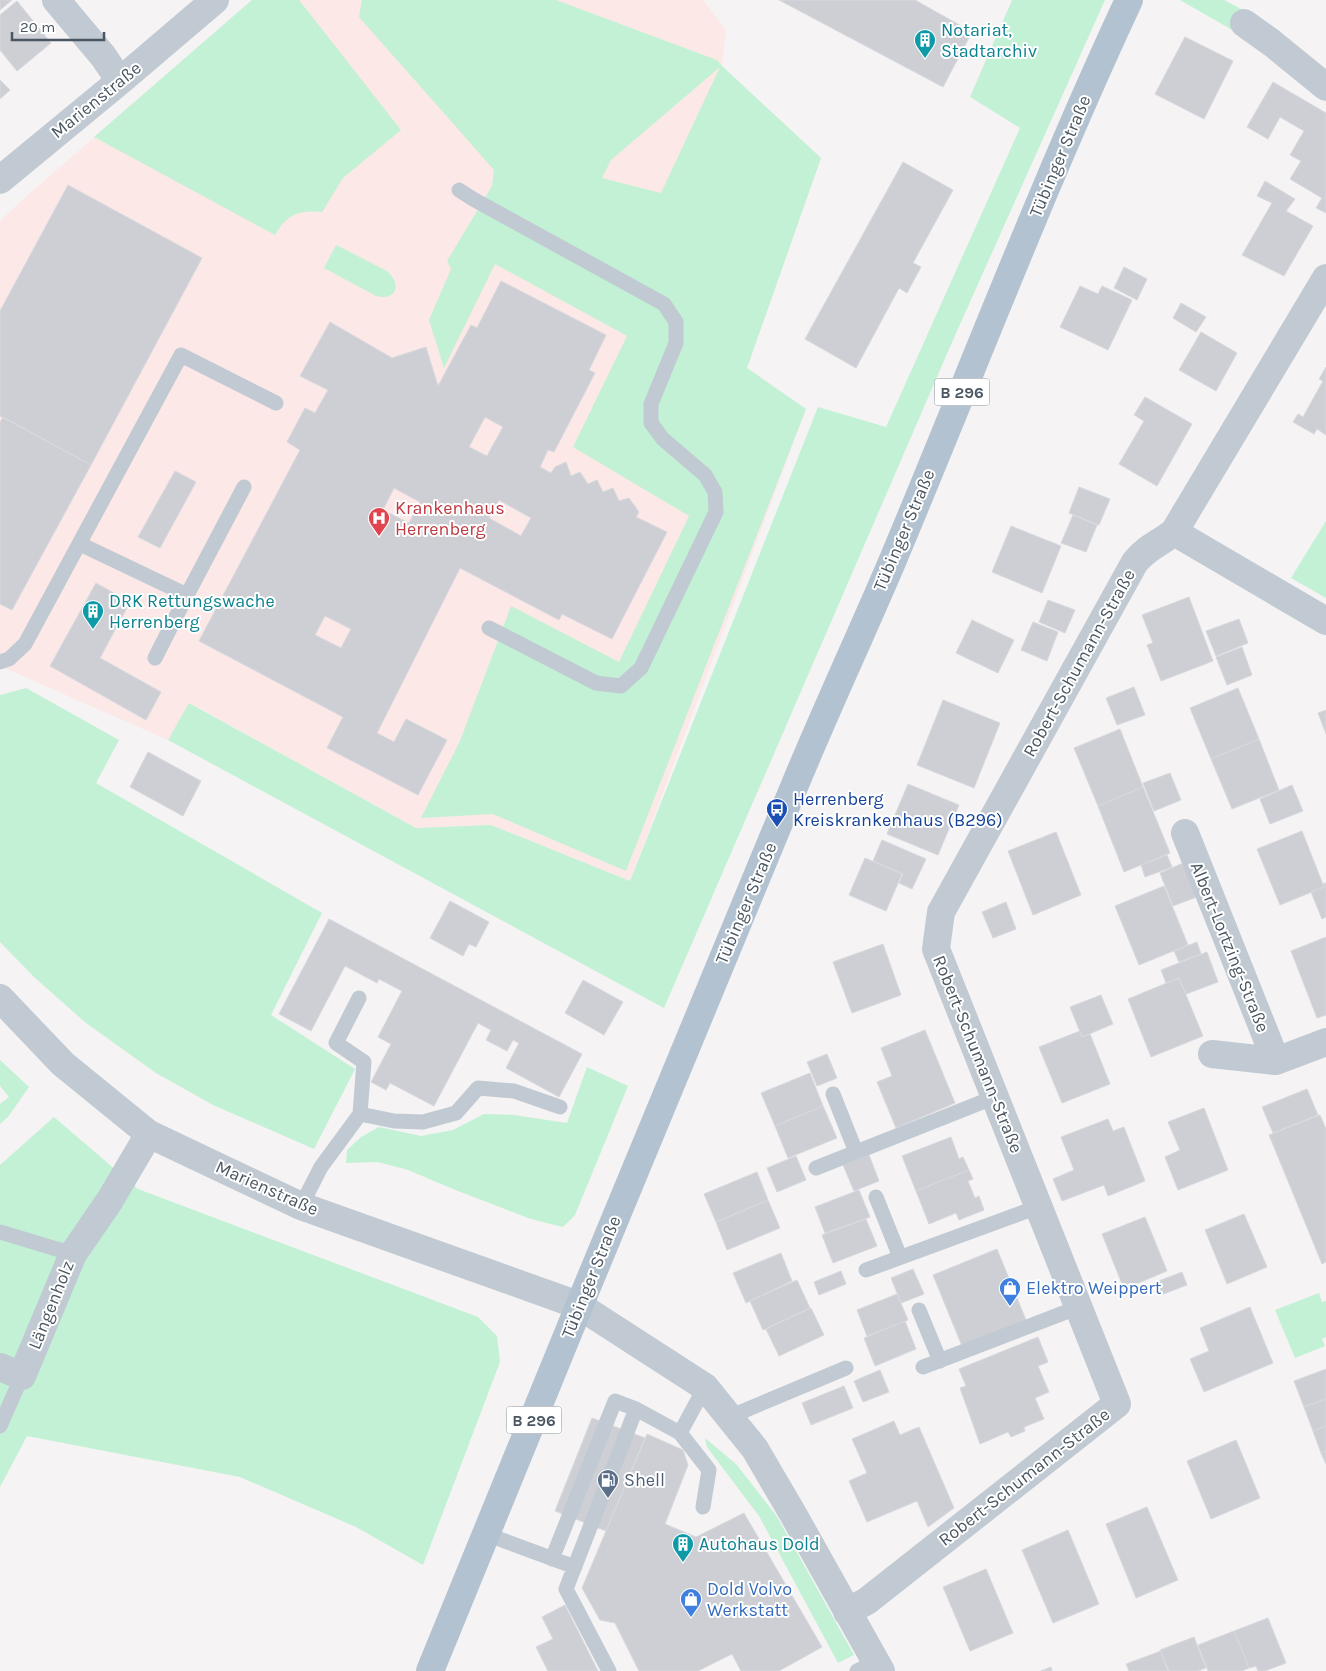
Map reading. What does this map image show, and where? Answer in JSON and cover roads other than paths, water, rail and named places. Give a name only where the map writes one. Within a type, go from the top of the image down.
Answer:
[{"type":"main road","name":"Tübinger Straße","points":[[430,1671],[542,1400],[578,1305],[795,784],[892,562],[1067,136],[1129,0]]},
{"type":"street","points":[[56,0],[103,56],[120,81]]},
{"type":"street","name":"Marienstraße","points":[[0,180],[215,0]]},
{"type":"street","points":[[1244,23],[1326,86]]},
{"type":"street","name":"Robert-Schumann-Straße","points":[[847,1612],[867,1601],[1117,1404],[936,949],[941,912],[1135,562],[1150,547],[1174,532],[1326,278]]},
{"type":"street","points":[[1174,532],[1326,621]]},
{"type":"street","name":"Albert-Lortzing-Straße","points":[[1185,833],[1276,1061]]},
{"type":"street","name":"Marienstraße","points":[[0,998],[63,1064],[149,1134],[301,1206],[578,1305],[705,1387],[755,1450],[793,1514],[847,1612],[871,1668]]},
{"type":"street","name":"Albert-Lortzing-Straße","points":[[1212,1054],[1276,1061],[1326,1042]]},
{"type":"street","points":[[73,1254],[110,1200],[149,1134]]},
{"type":"street","name":"Längenholz","points":[[11,1371],[73,1254]]},
{"type":"lane","points":[[459,190],[473,200],[664,304],[676,322],[676,343],[651,404],[651,423],[663,439],[706,475],[715,492],[716,512],[641,668],[621,686],[596,683],[489,628]]},
{"type":"lane","points":[[0,662],[9,659],[25,644],[181,354],[276,403]]},
{"type":"lane","points":[[155,658],[244,487]]},
{"type":"lane","points":[[80,544],[187,595]]},
{"type":"lane","points":[[301,1206],[321,1167],[360,1114],[364,1062],[336,1043],[360,998]]},
{"type":"lane","points":[[360,1114],[394,1120],[423,1122],[456,1113],[478,1088],[514,1091],[560,1107]]},
{"type":"lane","points":[[833,1094],[856,1152]]},
{"type":"lane","points":[[816,1168],[995,1097]]},
{"type":"lane","points":[[876,1198],[900,1258]]},
{"type":"lane","points":[[866,1270],[1038,1207]]},
{"type":"lane","name":"Längenholz","points":[[0,1232],[73,1254]]},
{"type":"lane","points":[[923,1367],[1078,1307]]},
{"type":"lane","points":[[919,1310],[940,1361]]},
{"type":"lane","points":[[729,1417],[846,1368]]},
{"type":"lane","points":[[0,1426],[11,1371]]},
{"type":"lane","points":[[680,1433],[705,1387]]},
{"type":"lane","points":[[552,1559],[614,1401],[636,1409],[680,1433],[709,1470],[703,1507]]},
{"type":"lane","points":[[609,1671],[566,1589],[636,1409]]},
{"type":"lane","points":[[486,1534],[575,1567]]},
{"type":"place","name":"Notariat, Stadtarchiv","points":[[925,59]]},
{"type":"place","name":"Krankenhaus Herrenberg","points":[[379,537]]},
{"type":"place","name":"DRK Rettungswache Herrenberg","points":[[93,630]]},
{"type":"place","name":"Herrenberg Kreiskrankenhaus (B296)","points":[[777,828]]},
{"type":"place","name":"Elektro Weippert","points":[[1010,1307]]},
{"type":"place","name":"Shell","points":[[608,1499]]},
{"type":"place","name":"Autohaus Dold","points":[[683,1563]]},
{"type":"place","name":"Dold Volvo Werkstatt","points":[[691,1618]]}]
